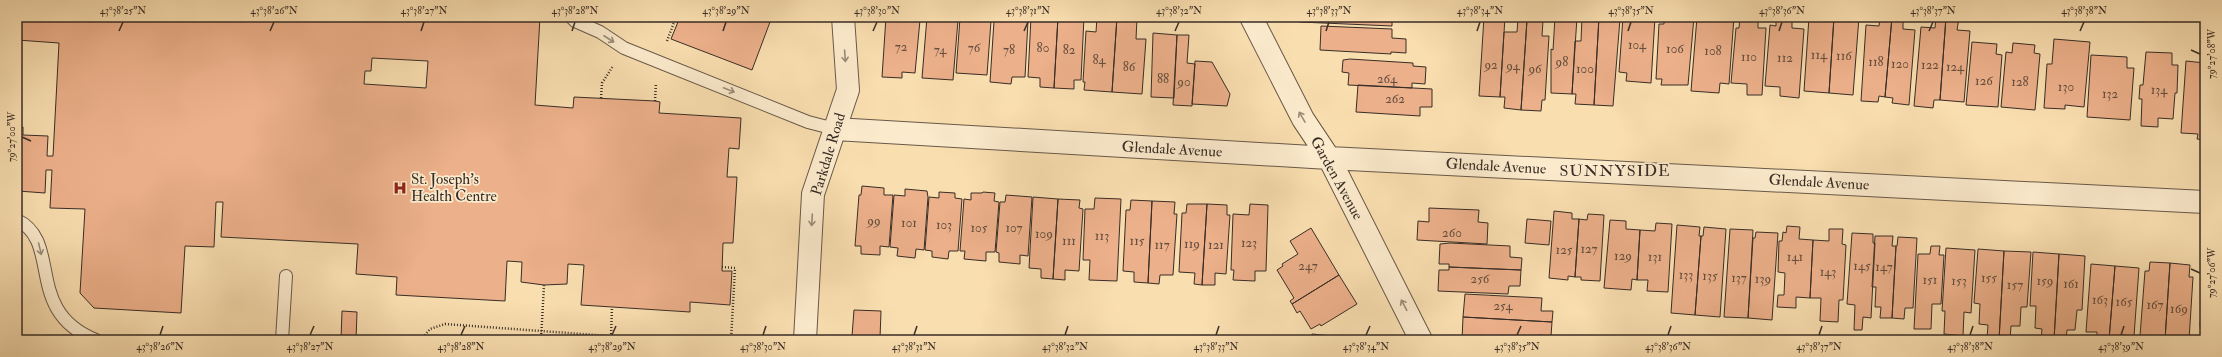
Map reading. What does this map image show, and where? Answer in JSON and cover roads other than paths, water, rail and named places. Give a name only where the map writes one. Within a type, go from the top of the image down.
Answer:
[{"type":"street","name":"Parkdale Road","points":[[805,340],[813,194],[848,90],[842,17]]},
{"type":"street","name":"Garden Avenue","points":[[1251,17],[1303,119],[1329,158],[1421,340]]},
{"type":"street","name":"Glendale Avenue","points":[[835,129],[1329,158],[2205,202]]},
{"type":"lane","points":[[571,17],[575,21],[600,32],[624,48],[808,122],[835,129]]},
{"type":"lane","points":[[17,220],[28,227],[36,237],[40,248],[48,290],[60,316],[72,327],[96,340]]},
{"type":"lane","points":[[282,340],[286,276]]},
{"type":"place","name":"St. Joseph's Health Centre","points":[[400,188]]},
{"type":"district","name":"SUNNYSIDE","points":[[1615,170]]}]
